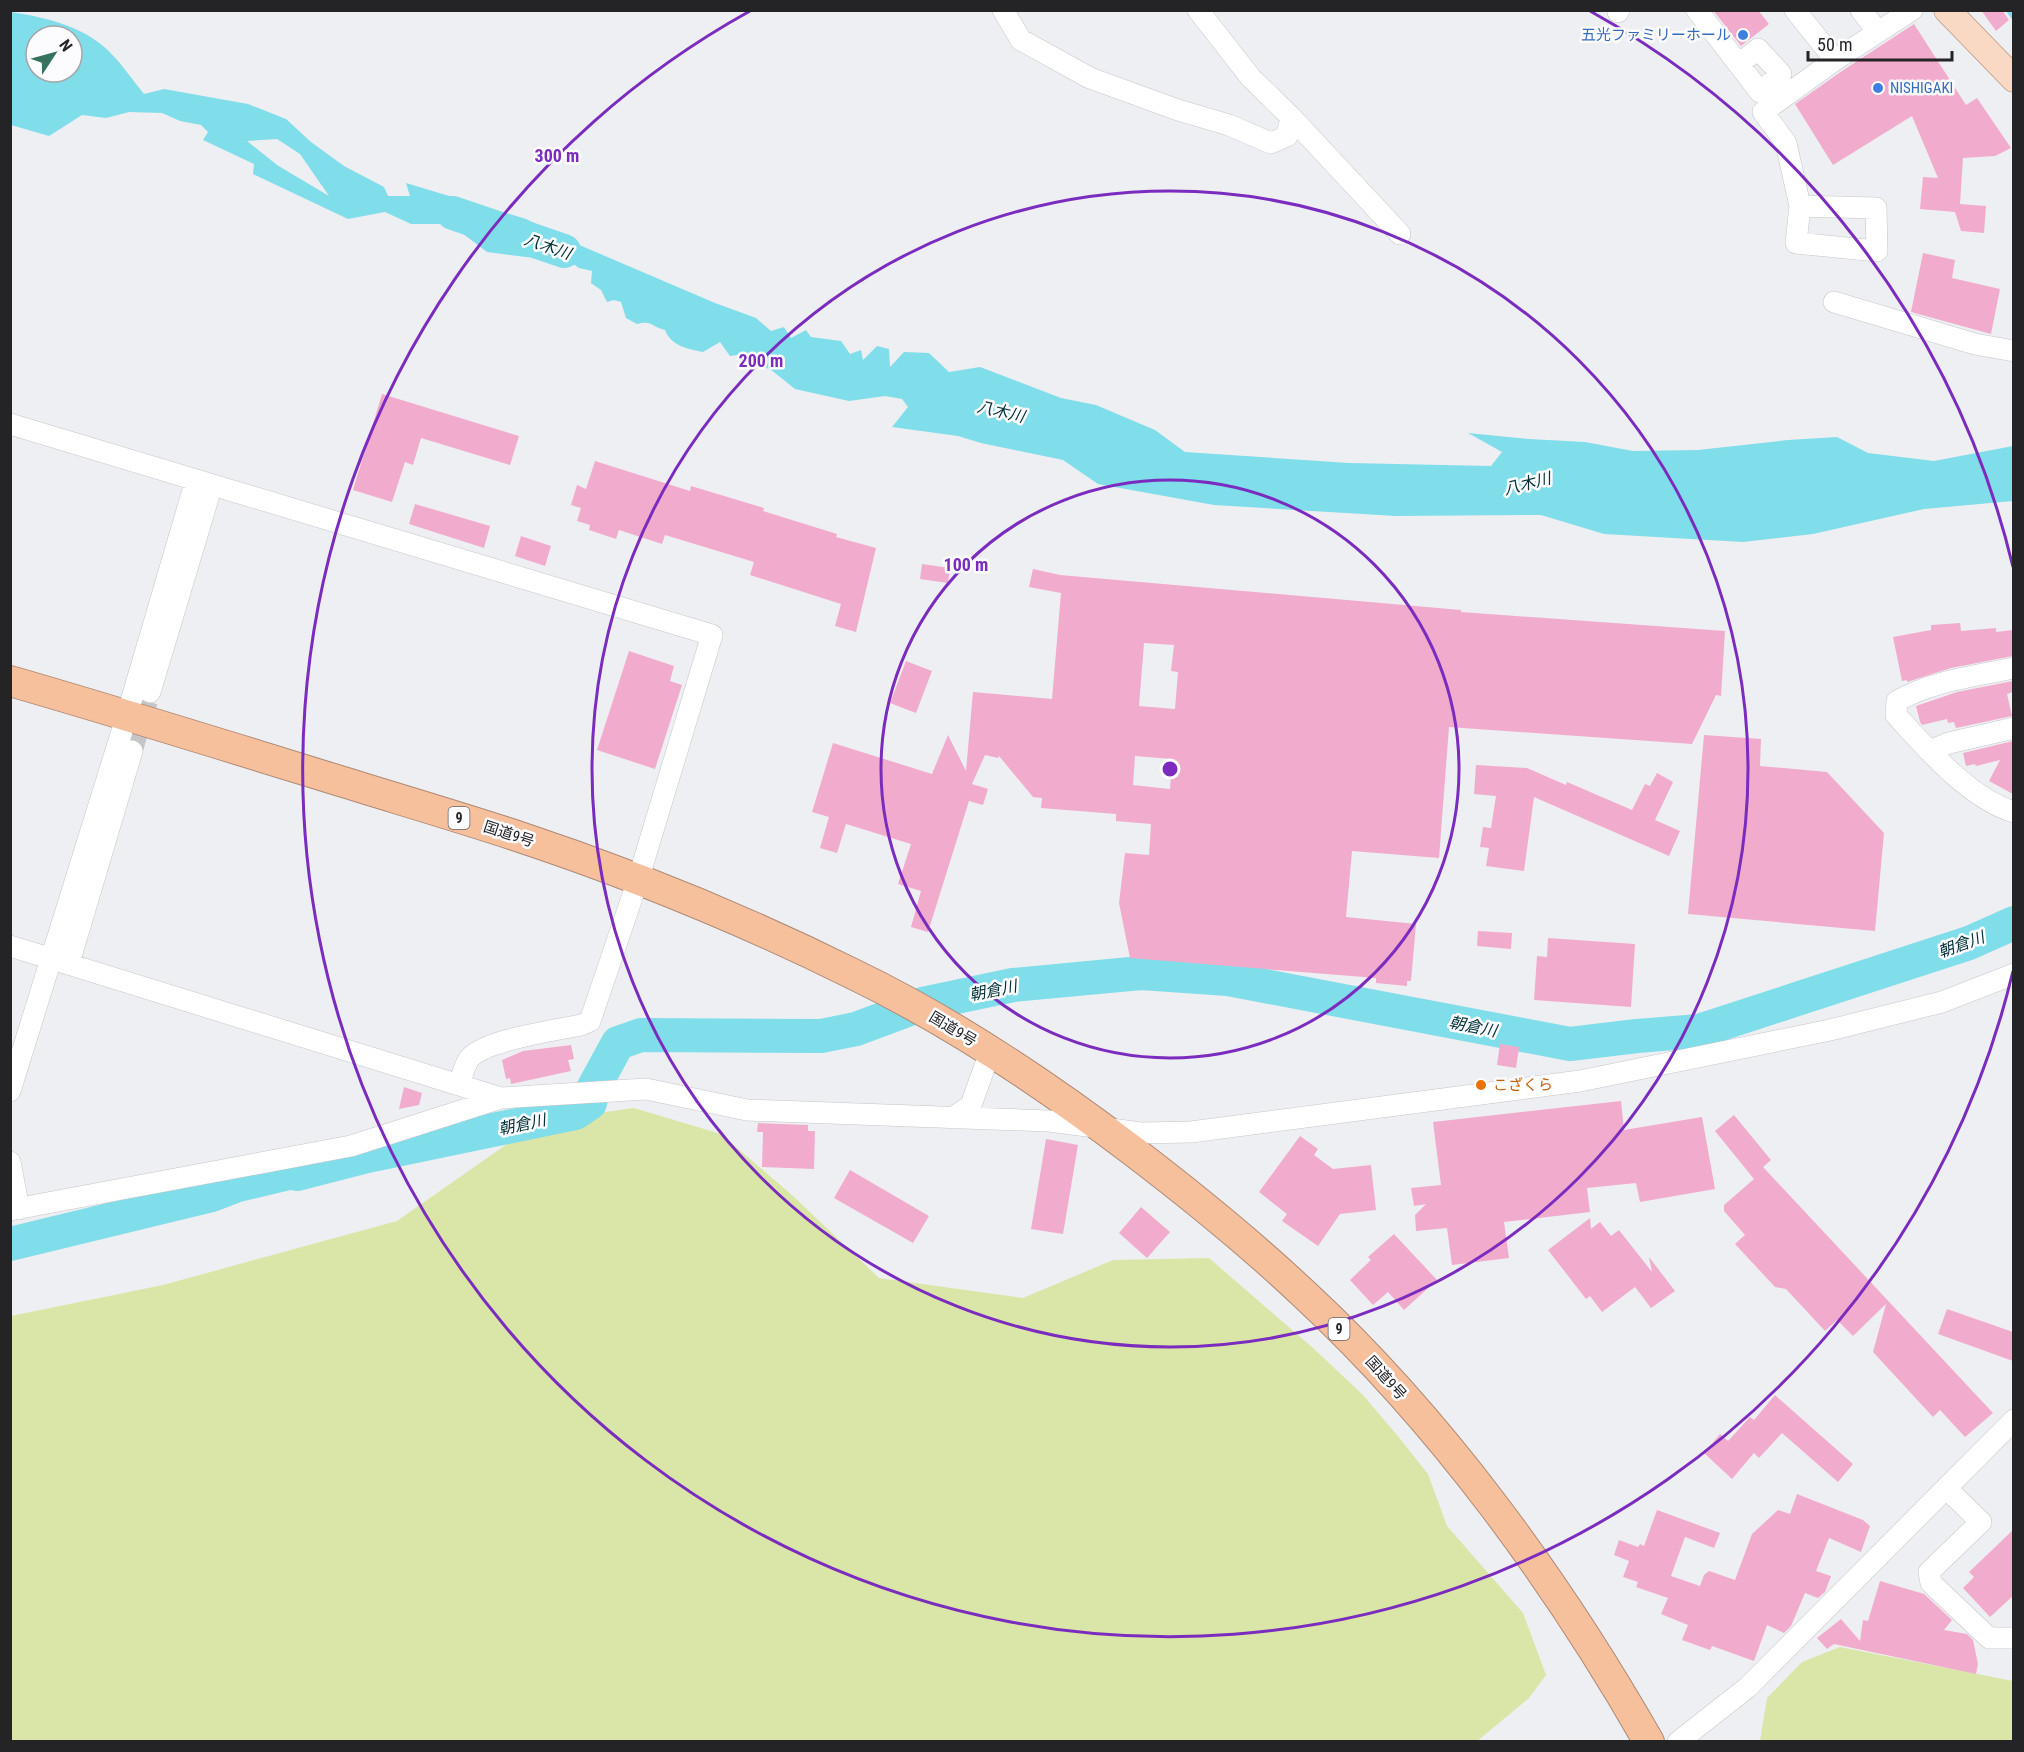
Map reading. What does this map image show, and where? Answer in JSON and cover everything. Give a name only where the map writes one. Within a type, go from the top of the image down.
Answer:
[{"type":"highway","name":"国道9号","points":[[10,681],[513,835],[638,880],[765,933],[893,994],[990,1052],[1104,1128],[1199,1201],[1290,1281],[1363,1354],[1417,1412],[1472,1479],[1590,1643],[1649,1742]]},
{"type":"main road","points":[[1947,10],[2013,79]]},
{"type":"street","points":[[1003,10],[1021,40],[1090,78],[1178,110],[1229,125],[1271,143],[1287,136],[1291,117]]},
{"type":"street","points":[[1198,10],[1251,78],[1291,117],[1400,234]]},
{"type":"street","points":[[1697,10],[1739,64]]},
{"type":"street","points":[[1795,10],[1834,60]]},
{"type":"street","points":[[1861,10],[1878,32]]},
{"type":"street","points":[[1800,206],[1786,143],[1763,112],[1834,60],[1912,10]]},
{"type":"street","points":[[1833,302],[1975,345],[2013,351]]},
{"type":"street","points":[[10,423],[712,635],[638,880],[590,1021],[581,1025],[518,1037],[475,1053],[468,1060],[459,1085]]},
{"type":"street","points":[[150,692],[204,482]]},
{"type":"street","points":[[60,961],[126,715],[204,482]]},
{"type":"street","points":[[2013,668],[1947,682],[1909,694],[1897,702],[1896,715],[1929,751],[1972,788],[1996,805],[2013,812]]},
{"type":"street","points":[[1929,751],[1949,743],[2013,728]]},
{"type":"street","points":[[10,1091],[60,961],[132,751]]},
{"type":"street","points":[[10,945],[501,1098]]},
{"type":"street","points":[[10,1162],[15,1209],[351,1146],[501,1098],[646,1089],[747,1110],[1049,1121],[1141,1133],[1191,1132],[1580,1081],[1830,1030],[1942,1002],[2013,974]]},
{"type":"street","points":[[953,1118],[972,1105],[990,1052]]},
{"type":"street","points":[[1678,1742],[1748,1687],[2013,1420]]},
{"type":"street","points":[[1946,1488],[1981,1522],[1929,1572],[1931,1583],[1989,1638],[2013,1638]]},
{"type":"green space","points":[[634,1108],[721,1134],[793,1196],[879,1278],[1023,1298],[1113,1260],[1209,1258],[1313,1348],[1362,1394],[1397,1435],[1428,1474],[1447,1526],[1523,1613],[1546,1675],[1529,1698],[1476,1742],[11,1741],[11,1316],[163,1285],[397,1221],[540,1121]]},
{"type":"green space","points":[[1840,1647],[2013,1681],[2013,1741],[1760,1741],[1767,1698],[1802,1662]]},
{"type":"water","points":[[11,12],[63,24],[24,24],[24,84],[84,84],[84,34],[102,45],[113,56],[144,94],[164,89],[248,104],[286,119],[311,142],[344,166],[384,187],[388,196],[410,196],[406,183],[526,219],[577,244],[715,303],[756,318],[771,331],[784,327],[791,338],[806,330],[811,337],[841,341],[850,354],[861,350],[863,360],[877,346],[889,349],[890,367],[904,352],[929,353],[949,372],[980,367],[1061,398],[1096,405],[1155,430],[1185,452],[1349,463],[1491,466],[1502,452],[1468,433],[1585,442],[1633,451],[1698,450],[1837,437],[1868,453],[1934,461],[2013,446],[2013,501],[1924,509],[1813,534],[1743,542],[1604,534],[1541,515],[1396,516],[1214,505],[1098,484],[1063,460],[958,436],[892,427],[908,407],[902,399],[885,396],[849,401],[795,389],[770,369],[747,363],[738,355],[730,356],[720,342],[703,352],[681,346],[671,340],[665,330],[649,323],[637,324],[626,318],[621,302],[614,300],[607,302],[601,290],[591,283],[592,271],[579,268],[568,260],[487,252],[458,230],[445,224],[411,224],[385,212],[348,219],[253,174],[254,164],[203,140],[208,132],[201,125],[180,121],[162,113],[129,112],[106,118],[82,115],[49,136],[11,125]],"holes":[[[277,139],[300,154],[329,196],[277,165],[247,141]]]},
{"type":"building","name":"五光ファミリーホール","points":[[1713,10],[1758,10],[1769,24],[1741,46]]},
{"type":"building","points":[[1981,10],[2002,10],[2009,20],[1996,31]]},
{"type":"building","points":[[1914,24],[1966,105],[1977,98],[2011,148],[1995,156],[1963,158],[1960,204],[1986,206],[1984,233],[1961,231],[1955,212],[1920,209],[1923,177],[1938,178],[1912,116],[1833,165],[1795,104]]},
{"type":"building","points":[[1923,253],[1955,260],[1952,278],[2000,289],[1991,334],[1911,312]]},
{"type":"building","points":[[382,394],[519,436],[510,465],[421,438],[413,465],[405,462],[392,502],[353,490]]},
{"type":"building","points":[[595,461],[690,491],[691,486],[764,508],[763,511],[837,534],[836,537],[876,548],[856,632],[835,626],[841,604],[750,575],[754,562],[665,535],[662,544],[619,530],[616,539],[589,530],[590,525],[577,521],[581,508],[571,505],[577,485],[586,489]]},
{"type":"building","points":[[415,504],[490,526],[484,548],[409,524]]},
{"type":"building","points":[[521,536],[551,546],[545,566],[515,556]]},
{"type":"building","points":[[922,564],[950,568],[948,583],[920,579]]},
{"type":"building","points":[[1033,569],[1060,575],[1461,610],[1461,612],[1725,631],[1721,696],[1716,695],[1692,744],[1449,727],[1439,858],[1352,851],[1346,917],[1416,924],[1411,981],[1407,981],[1407,986],[1376,983],[1376,978],[1130,958],[1119,903],[1125,853],[1149,855],[1151,824],[1116,821],[1116,814],[1041,808],[1042,798],[1033,797],[999,756],[998,758],[985,755],[972,784],[988,789],[983,805],[969,801],[928,932],[911,927],[921,891],[898,884],[911,844],[846,824],[837,853],[820,848],[829,817],[812,812],[833,743],[932,774],[948,735],[966,771],[973,692],[1052,699],[1061,593],[1029,587]],"holes":[[[1144,643],[1174,645],[1171,671],[1178,672],[1175,709],[1139,706]],[[1135,756],[1172,759],[1170,789],[1133,785]]]},
{"type":"building","points":[[1960,623],[1961,631],[1996,628],[1996,632],[2013,630],[2013,656],[1951,668],[1907,682],[1907,680],[1902,681],[1893,637],[1931,630],[1931,625]]},
{"type":"building","points":[[629,651],[674,666],[670,681],[682,685],[655,769],[597,750]]},
{"type":"building","points":[[906,661],[932,671],[916,713],[890,703]]},
{"type":"building","points":[[2013,681],[2013,692],[2007,694],[2012,716],[1956,728],[1954,722],[1948,723],[1947,719],[1922,725],[1920,722],[1916,706],[1957,692]]},
{"type":"building","points":[[1704,735],[1761,739],[1760,766],[1827,772],[1884,833],[1875,931],[1688,914]]},
{"type":"building","points":[[2013,741],[2013,794],[1989,781],[2000,760],[1966,766],[1963,753]]},
{"type":"building","points":[[1476,765],[1527,768],[1566,785],[1567,782],[1632,810],[1645,784],[1650,786],[1657,773],[1673,782],[1655,820],[1680,831],[1669,856],[1534,797],[1524,871],[1486,866],[1489,848],[1480,847],[1483,827],[1491,828],[1496,796],[1474,794]]},
{"type":"building","points":[[1478,931],[1512,933],[1511,949],[1477,946]]},
{"type":"building","points":[[1548,938],[1635,944],[1631,1007],[1534,1000],[1537,956],[1547,957]]},
{"type":"building","points":[[1500,1044],[1519,1047],[1516,1068],[1497,1065]]},
{"type":"building","points":[[571,1045],[574,1059],[568,1060],[571,1071],[511,1084],[510,1078],[506,1079],[502,1060],[523,1051]]},
{"type":"building","points":[[404,1087],[422,1093],[419,1105],[399,1109]]},
{"type":"building","points":[[1621,1101],[1624,1130],[1702,1117],[1715,1189],[1640,1202],[1636,1183],[1587,1188],[1590,1212],[1504,1222],[1509,1258],[1452,1265],[1447,1228],[1416,1231],[1415,1215],[1426,1204],[1414,1206],[1411,1188],[1441,1185],[1433,1122]]},
{"type":"building","points":[[1734,1115],[1771,1160],[1763,1167],[1993,1413],[1965,1437],[1940,1410],[1933,1417],[1873,1352],[1886,1304],[1853,1336],[1837,1320],[1825,1331],[1786,1289],[1775,1287],[1735,1244],[1745,1235],[1724,1211],[1724,1205],[1754,1179],[1715,1131]]},
{"type":"building","points":[[758,1123],[808,1125],[808,1131],[815,1131],[814,1169],[762,1167],[763,1132],[757,1132]]},
{"type":"building","points":[[1300,1136],[1318,1149],[1314,1155],[1333,1169],[1371,1165],[1376,1210],[1340,1214],[1318,1246],[1282,1221],[1287,1214],[1259,1192]]},
{"type":"building","points":[[1046,1139],[1078,1145],[1063,1234],[1031,1229]]},
{"type":"building","points":[[850,1170],[929,1216],[913,1243],[834,1198]]},
{"type":"building","points":[[1141,1207],[1170,1232],[1147,1258],[1119,1233]]},
{"type":"building","points":[[1590,1218],[1591,1229],[1600,1222],[1611,1236],[1619,1230],[1652,1272],[1649,1257],[1675,1291],[1651,1308],[1635,1287],[1602,1312],[1590,1296],[1586,1299],[1548,1250]]},
{"type":"building","points":[[1394,1234],[1437,1280],[1404,1310],[1388,1292],[1373,1305],[1350,1280],[1371,1260],[1368,1257]]},
{"type":"building","points":[[1947,1309],[2013,1332],[2013,1361],[1938,1334]]},
{"type":"building","points":[[1775,1395],[1853,1464],[1838,1482],[1782,1433],[1759,1458],[1754,1453],[1732,1479],[1704,1453],[1720,1434],[1728,1441],[1750,1417],[1754,1420]]},
{"type":"building","points":[[1797,1494],[1863,1520],[1870,1526],[1861,1552],[1829,1538],[1816,1571],[1831,1576],[1825,1592],[1818,1598],[1805,1593],[1791,1626],[1784,1633],[1767,1625],[1754,1661],[1712,1646],[1710,1650],[1682,1640],[1688,1625],[1661,1614],[1668,1598],[1636,1587],[1638,1582],[1623,1577],[1629,1561],[1614,1555],[1619,1540],[1638,1547],[1640,1544],[1644,1546],[1657,1510],[1720,1533],[1714,1548],[1685,1537],[1671,1576],[1700,1586],[1704,1575],[1709,1571],[1735,1580],[1752,1534],[1778,1510],[1790,1514]]},
{"type":"building","points":[[2013,1530],[2013,1596],[1990,1617],[1963,1588],[1974,1577],[1969,1572]]},
{"type":"building","points":[[1880,1581],[1924,1594],[1952,1620],[1944,1630],[1967,1634],[1973,1640],[1978,1664],[1976,1674],[1834,1644],[1827,1649],[1817,1638],[1841,1619],[1860,1641],[1863,1620],[1868,1621]]},
{"type":"waterway","points":[[2009,10],[2014,17]]},
{"type":"waterway","name":"八木川","points":[[453,213],[564,251]]},
{"type":"waterway","name":"朝倉川","points":[[10,1244],[212,1195],[238,1185],[293,1172],[297,1174],[367,1156],[575,1113],[590,1103],[594,1087],[618,1043],[641,1035],[821,1036],[856,1029],[923,1004],[1013,985],[1141,973],[1228,979],[1570,1044],[1699,1031],[1969,943],[2014,923]]},
{"type":"tunnel","points":[[132,751],[150,692]]},
{"type":"place","name":"五光ファミリーホール","points":[[1743,35]]},
{"type":"place","name":"NISHIGAKI","points":[[1878,88]]},
{"type":"place","name":"こざくら","points":[[1481,1085]]}]
